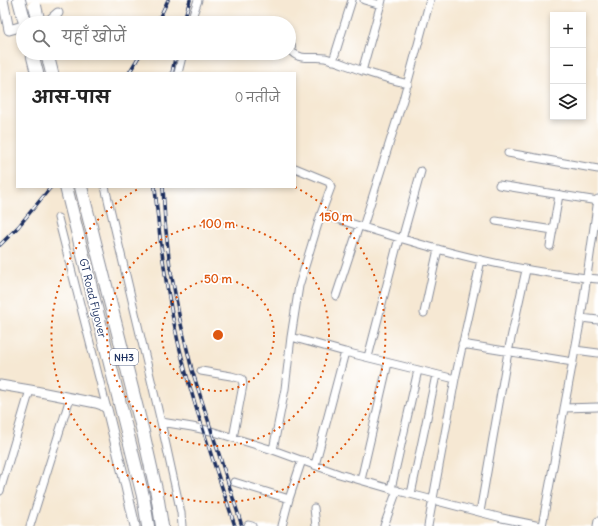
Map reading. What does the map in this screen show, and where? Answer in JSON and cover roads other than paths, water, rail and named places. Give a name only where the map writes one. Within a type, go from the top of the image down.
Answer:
[{"type":"highway","points":[[34,3],[37,16]]},
{"type":"highway","points":[[20,4],[23,16]]},
{"type":"highway","points":[[34,60],[37,72]]},
{"type":"highway","points":[[49,60],[52,72]]},
{"type":"highway","name":"GT Road Flyover","points":[[66,188],[141,488],[148,526]]},
{"type":"highway","name":"GT Road Flyover","points":[[81,188],[143,432],[157,494],[162,526]]},
{"type":"street","points":[[3,0],[4,30]]},
{"type":"street","points":[[192,16],[198,0]]},
{"type":"street","points":[[333,60],[352,0]]},
{"type":"street","points":[[362,71],[382,3],[364,0]]},
{"type":"street","points":[[336,296],[408,84],[430,0]]},
{"type":"street","points":[[55,16],[58,13]]},
{"type":"street","points":[[0,34],[4,30],[16,27]]},
{"type":"street","points":[[296,55],[310,58],[318,57],[333,60],[362,71],[408,84]]},
{"type":"street","points":[[178,72],[181,60]]},
{"type":"street","points":[[508,153],[598,169]]},
{"type":"street","points":[[273,450],[285,389],[299,286],[321,214],[331,188],[329,182],[296,168]]},
{"type":"street","points":[[368,357],[421,172]]},
{"type":"street","points":[[161,422],[211,431],[361,480],[502,518],[541,526],[581,318],[598,201],[499,185]]},
{"type":"street","points":[[105,188],[161,422],[181,513],[182,526]]},
{"type":"street","points":[[550,246],[559,195]]},
{"type":"street","points":[[321,214],[480,260],[526,270],[598,279]]},
{"type":"street","points":[[58,218],[107,409],[135,526]]},
{"type":"street","points":[[496,221],[553,230]]},
{"type":"street","points":[[424,313],[438,249]]},
{"type":"street","points":[[428,526],[455,379],[480,260]]},
{"type":"street","points":[[480,512],[508,352],[526,270]]},
{"type":"street","points":[[581,318],[598,320]]},
{"type":"street","points":[[291,337],[455,379]]},
{"type":"street","points":[[462,344],[573,362]]},
{"type":"street","points":[[575,350],[598,353]]},
{"type":"street","points":[[315,465],[345,352]]},
{"type":"street","points":[[361,480],[388,363]]},
{"type":"street","points":[[384,526],[394,489],[418,370]]},
{"type":"street","points":[[201,372],[242,379],[243,385],[233,438]]},
{"type":"street","points":[[411,494],[436,375]]},
{"type":"street","points":[[0,385],[96,403],[107,409]]},
{"type":"street","points":[[0,492],[2,479],[30,390]]},
{"type":"street","points":[[30,526],[70,398]]},
{"type":"street","points":[[564,408],[598,407]]},
{"type":"street","points":[[282,526],[302,460]]},
{"type":"street","points":[[234,482],[289,500]]},
{"type":"street","points":[[314,508],[316,526]]},
{"type":"street","points":[[597,526],[598,521]]},
{"type":"railway","points":[[160,16],[168,0]]},
{"type":"railway","points":[[185,16],[190,0]]},
{"type":"railway","points":[[130,72],[137,60]]},
{"type":"railway","points":[[172,72],[175,60]]},
{"type":"railway","points":[[0,245],[18,227],[50,188]]},
{"type":"railway","points":[[155,188],[166,280],[180,350],[209,450],[235,526]]},
{"type":"railway","points":[[163,188],[170,267],[180,320],[192,370],[242,526]]}]
